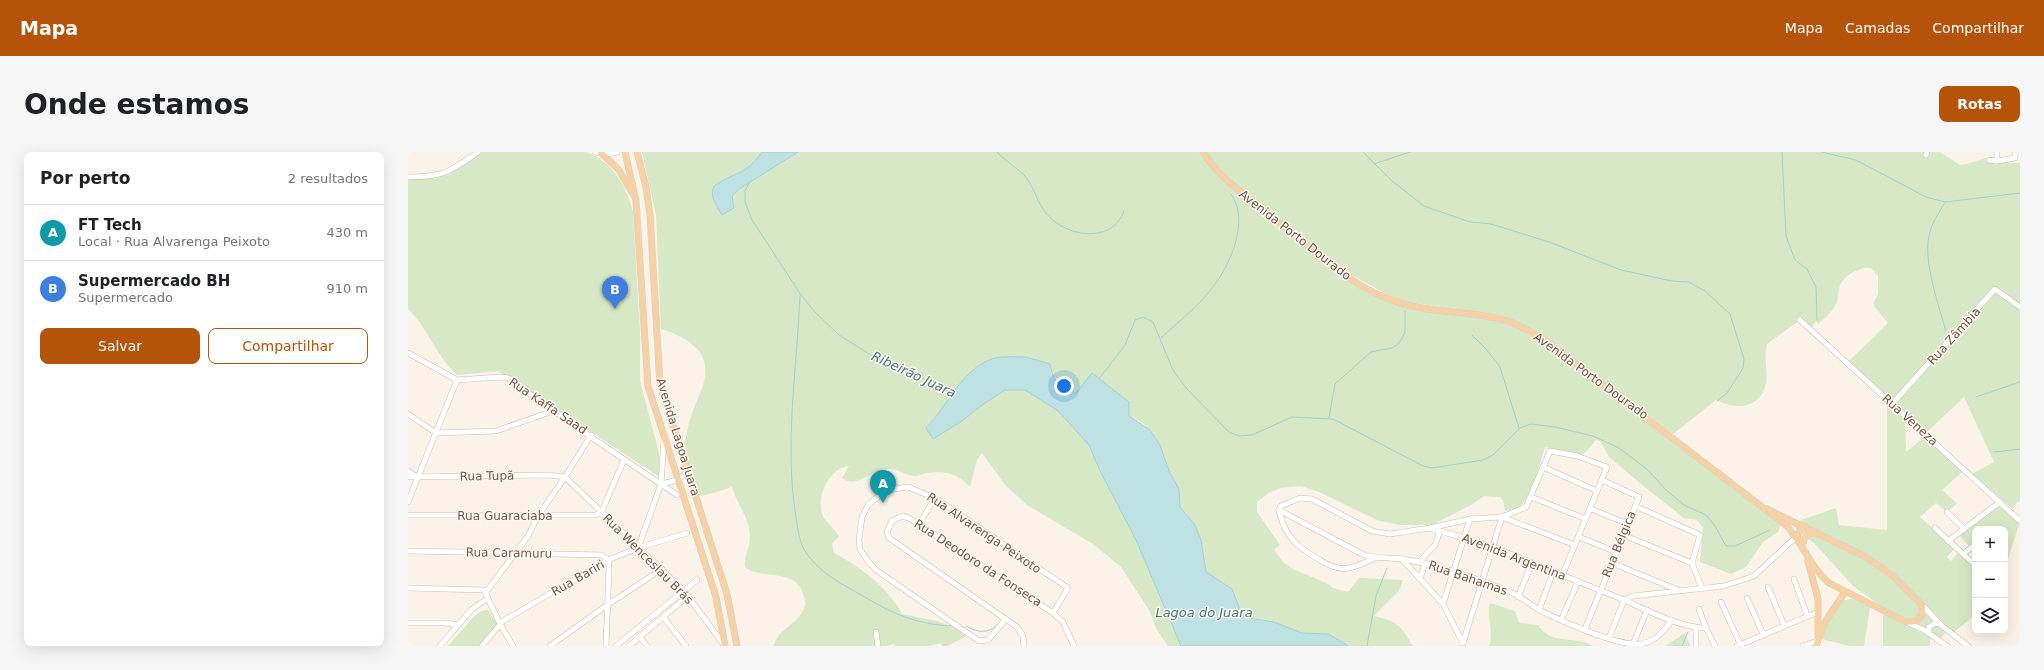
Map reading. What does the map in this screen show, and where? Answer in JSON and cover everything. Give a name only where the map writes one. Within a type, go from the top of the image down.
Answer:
[{"type":"main road","name":"Avenida Lagoa Juara","points":[[625,152],[636,200],[648,386],[716,597],[725,646]]},
{"type":"main road","name":"Avenida Lagoa Juara","points":[[637,152],[648,199],[660,385],[727,594],[737,646]]},
{"type":"main road","name":"Avenida Porto Dourado","points":[[1203,152],[1214,168],[1234,186],[1343,274],[1381,296],[1402,304],[1427,309],[1501,319],[1538,336],[1767,509],[1787,526],[1822,577],[1834,587],[1871,603],[1906,622]]},
{"type":"main road","points":[[598,153],[619,170],[636,200]]},
{"type":"main road","points":[[639,252],[643,247],[649,248],[653,269]]},
{"type":"main road","name":"Avenida Porto Dourado","points":[[1767,509],[1845,546],[1883,568],[1922,605]]},
{"type":"main road","points":[[1796,537],[1801,528],[1805,526]]},
{"type":"main road","points":[[1802,547],[1808,534],[1817,532]]},
{"type":"main road","points":[[1807,556],[1818,599],[1817,641]]},
{"type":"main road","points":[[1817,641],[1830,611],[1842,598],[1845,592]]},
{"type":"main road","points":[[1842,598],[1856,598],[1871,603]]},
{"type":"main road","points":[[1906,622],[1916,621],[1922,615],[1922,605]]},
{"type":"street","points":[[408,177],[447,173],[478,152]]},
{"type":"street","points":[[598,153],[618,152]]},
{"type":"street","points":[[1997,152],[1997,161]]},
{"type":"street","points":[[1990,160],[1997,161],[2015,158],[2015,152]]},
{"type":"street","name":"Rua Zâmbia","points":[[1892,404],[1995,289],[2020,307]]},
{"type":"street","name":"Rua Veneza","points":[[1800,320],[2020,521]]},
{"type":"street","points":[[408,354],[457,380],[408,502]]},
{"type":"street","name":"Rua Kaffa Saad","points":[[457,380],[506,377],[553,411],[591,435],[624,460],[677,495]]},
{"type":"street","points":[[408,414],[436,433],[496,431],[553,411]]},
{"type":"street","points":[[513,646],[487,599],[486,592],[528,536],[538,516],[565,477],[591,435]]},
{"type":"street","points":[[638,548],[661,484],[664,436]]},
{"type":"street","points":[[1430,528],[1470,519],[1502,517],[1521,511],[1526,507],[1531,497],[1550,451],[1577,456],[1607,467],[1591,509],[1562,576]]},
{"type":"street","points":[[601,513],[624,460]]},
{"type":"street","points":[[1543,467],[1597,491]]},
{"type":"street","points":[[408,471],[418,478]]},
{"type":"street","points":[[661,484],[678,480],[688,472]]},
{"type":"street","name":"Rua Tupã","points":[[408,477],[549,475],[565,477]]},
{"type":"street","name":"Rua Wenceslau Brás","points":[[565,477],[684,591],[725,646]]},
{"type":"street","name":"Rua Bélgica","points":[[1585,629],[1639,497],[1602,480]]},
{"type":"street","name":"Rua Alvarenga Peixoto","points":[[1006,620],[988,640],[979,641],[876,570],[860,549],[859,540],[862,517],[868,505],[888,490],[908,487],[935,498],[1068,590],[1053,613]]},
{"type":"street","points":[[1531,497],[1586,519]]},
{"type":"street","points":[[919,524],[935,498]]},
{"type":"street","name":"Avenida Argentina","points":[[1279,510],[1281,506],[1300,498],[1312,499],[1372,531],[1390,534],[1430,528],[1464,537],[1493,546],[1562,576],[1672,620],[1696,628],[1706,628]]},
{"type":"street","points":[[1948,541],[2000,502]]},
{"type":"street","points":[[1635,506],[1700,535],[1692,563],[1702,588]]},
{"type":"street","points":[[1591,509],[1628,524]]},
{"type":"street","points":[[1279,510],[1287,533],[1300,549],[1330,566],[1338,569],[1349,568],[1375,558]]},
{"type":"street","name":"Rua Bahamas","points":[[1279,510],[1333,540],[1364,555],[1375,558],[1402,558],[1453,572],[1510,591],[1539,610],[1609,638],[1633,644],[1641,644],[1653,640],[1662,634],[1672,620]]},
{"type":"street","points":[[1948,512],[1964,529]]},
{"type":"street","name":"Rua Guaraciaba","points":[[408,515],[538,516],[592,515],[601,513]]},
{"type":"street","name":"Rua Deodoro da Fonseca","points":[[1024,646],[1024,636],[1017,627],[889,538],[887,532],[888,525],[896,518],[902,516],[919,524],[1053,613],[1063,622],[1074,646]]},
{"type":"street","points":[[1502,517],[1575,545]]},
{"type":"street","points":[[1402,558],[1443,604],[1463,643],[1502,517]]},
{"type":"street","points":[[1443,604],[1470,519]]},
{"type":"street","points":[[1935,528],[1972,562]]},
{"type":"street","points":[[1420,579],[1422,563],[1435,545],[1440,531]]},
{"type":"street","name":"Rua Bariri","points":[[482,646],[500,624],[608,560],[638,548],[687,533]]},
{"type":"street","points":[[1623,534],[1692,563]]},
{"type":"street","points":[[1579,537],[1616,552]]},
{"type":"street","points":[[1609,638],[1624,600],[1633,596],[1724,586],[1754,576],[1796,537]]},
{"type":"street","points":[[1963,554],[1972,547]]},
{"type":"street","name":"Rua Caramuru","points":[[408,551],[516,552],[602,555],[608,560]]},
{"type":"street","points":[[606,646],[608,560]]},
{"type":"street","points":[[1518,597],[1532,563]]},
{"type":"street","points":[[1612,563],[1679,590]]},
{"type":"street","points":[[550,646],[607,605],[662,570]]},
{"type":"street","points":[[1539,610],[1553,572]]},
{"type":"street","points":[[1794,579],[1807,615]]},
{"type":"street","points":[[616,646],[697,580]]},
{"type":"street","points":[[1561,620],[1578,582]]},
{"type":"street","points":[[1768,587],[1784,625]]},
{"type":"street","points":[[408,588],[480,590],[486,592]]},
{"type":"street","points":[[629,646],[664,618],[688,596]]},
{"type":"street","points":[[1747,598],[1763,634]]},
{"type":"street","points":[[440,646],[472,609],[487,599]]},
{"type":"street","points":[[1721,602],[1740,646],[1763,634],[1807,615],[1818,612]]},
{"type":"street","name":"Avenida Porto Dourado","points":[[1922,605],[1942,626],[1968,646]]},
{"type":"street","points":[[1698,609],[1715,646]]},
{"type":"street","points":[[1633,644],[1647,610]]},
{"type":"street","points":[[664,618],[686,646]]},
{"type":"street","name":"Avenida Porto Dourado","points":[[1906,622],[1929,633],[1947,646]]},
{"type":"street","points":[[408,623],[446,623],[457,625]]},
{"type":"street","points":[[1929,633],[1929,627],[1932,624],[1935,623],[1942,626]]},
{"type":"street","points":[[1696,628],[1696,646]]},
{"type":"street","points":[[635,631],[647,646]]},
{"type":"street","points":[[876,632],[878,646]]},
{"type":"street","points":[[1803,646],[1817,641]]},
{"type":"green space","points":[[482,152],[586,152],[595,156],[611,168],[627,193],[633,212],[640,331],[640,381],[659,453],[660,477],[498,371],[457,375],[443,359],[421,325],[408,309],[408,174],[433,178],[451,174]]},
{"type":"green space","points":[[642,152],[762,152],[752,164],[714,186],[733,202],[732,196],[739,189],[798,152],[1200,152],[1213,170],[1343,276],[1388,301],[1493,320],[1516,327],[1543,342],[1781,523],[1778,532],[1763,542],[1746,567],[1731,574],[1700,562],[1703,527],[1697,520],[1684,518],[1646,488],[1609,457],[1600,441],[1596,440],[1585,453],[1581,454],[1545,447],[1532,488],[1518,509],[1505,511],[1503,500],[1499,497],[1484,496],[1471,505],[1432,525],[1400,525],[1377,520],[1319,492],[1301,486],[1281,488],[1269,493],[1257,502],[1257,512],[1280,545],[1274,550],[1284,563],[1293,569],[1326,583],[1333,588],[1348,592],[1359,578],[1403,580],[1399,591],[1374,616],[1389,620],[1398,625],[1413,646],[1349,646],[1328,634],[1302,633],[1274,622],[1243,617],[1232,589],[1206,572],[1201,540],[1195,525],[1180,507],[1179,489],[1169,471],[1160,445],[1143,423],[1129,416],[1129,402],[1092,374],[1081,389],[1076,393],[1070,394],[1061,389],[1055,379],[1050,364],[1026,357],[995,358],[983,364],[965,377],[951,398],[926,428],[933,438],[962,421],[1005,390],[1025,390],[1057,410],[1089,445],[1100,471],[1136,540],[1181,646],[1168,646],[1157,630],[1149,610],[1121,567],[1093,544],[1027,505],[1006,486],[982,453],[977,460],[970,487],[960,478],[945,472],[933,472],[914,476],[892,469],[881,470],[851,482],[842,478],[849,466],[835,472],[830,478],[822,493],[821,501],[823,516],[839,536],[832,544],[834,553],[863,571],[881,587],[896,604],[902,614],[937,621],[964,632],[967,636],[947,646],[942,646],[941,643],[929,646],[895,646],[894,644],[887,646],[774,646],[776,640],[784,630],[799,617],[805,606],[805,600],[799,586],[794,581],[786,577],[752,571],[745,567],[745,559],[750,541],[748,523],[736,499],[732,487],[711,494],[699,496],[686,457],[684,443],[691,416],[702,388],[705,376],[705,365],[702,356],[690,342],[661,329],[656,215]]},
{"type":"green space","points":[[1206,152],[1940,152],[1960,165],[1990,157],[2002,157],[2008,159],[2008,163],[2020,163],[2020,500],[2012,508],[1972,474],[1994,462],[1964,397],[1928,431],[1905,412],[1906,452],[1927,435],[1964,470],[1942,490],[1957,503],[1947,512],[1936,503],[1920,517],[1955,548],[1947,557],[1951,561],[1959,552],[1969,560],[1972,557],[1972,617],[1954,632],[1949,628],[1941,638],[1882,607],[1853,586],[1816,545],[1790,524],[1836,508],[1839,525],[1887,530],[1887,398],[1847,363],[1888,323],[1874,306],[1874,302],[1878,294],[1878,276],[1871,268],[1863,268],[1858,270],[1842,281],[1835,306],[1818,324],[1816,321],[1811,329],[1800,320],[1767,344],[1766,382],[1762,395],[1757,400],[1751,404],[1737,406],[1716,400],[1673,434],[1546,338],[1480,313],[1409,302],[1390,296],[1346,272],[1217,167]]},
{"type":"green space","points":[[2001,504],[2020,521],[2008,559],[2008,526],[1972,526],[1972,549],[1959,535]]},
{"type":"green space","points":[[1852,599],[1870,607],[1864,646],[1849,646],[1821,639],[1828,621],[1843,600]]},
{"type":"green space","points":[[1490,603],[1515,611],[1519,623],[1538,625],[1544,632],[1555,638],[1587,643],[1593,646],[1489,646],[1491,641],[1489,613]]},
{"type":"green space","points":[[488,610],[497,623],[484,646],[448,646],[476,614]]},
{"type":"green space","points":[[1883,614],[1930,637],[1930,646],[1883,646]]},
{"type":"green space","points":[[1685,633],[1690,646],[1665,646]]},
{"type":"water","points":[[762,152],[798,152],[739,189],[732,196],[734,208],[722,215],[713,198],[712,194],[714,186],[751,165]]},
{"type":"water","name":"Lagoa do Juara","points":[[1026,357],[1050,364],[1055,380],[1065,391],[1076,393],[1092,373],[1129,402],[1129,416],[1150,430],[1160,445],[1169,471],[1179,489],[1180,507],[1195,525],[1201,540],[1206,572],[1232,589],[1243,617],[1274,622],[1302,633],[1328,634],[1349,646],[1181,646],[1136,540],[1100,471],[1089,445],[1057,410],[1025,390],[1005,390],[962,421],[933,439],[926,428],[964,378],[973,370],[983,363],[995,358]]},
{"type":"waterway","points":[[997,152],[1025,176],[1046,213],[1054,221],[1065,228],[1088,234],[1099,233],[1109,229],[1118,222],[1124,211]]},
{"type":"waterway","points":[[1363,152],[1392,181],[1424,206],[1470,222],[1491,224],[1549,242],[1621,270],[1672,281],[1689,282],[1705,291],[1730,314],[1744,359],[1743,368],[1727,393],[1717,401]]},
{"type":"waterway","points":[[1374,164],[1410,152]]},
{"type":"waterway","points":[[1782,152],[1786,236],[1795,260],[1807,269],[1816,287],[1817,320]]},
{"type":"waterway","points":[[1821,152],[1856,160],[1926,197],[1945,202],[2020,193]]},
{"type":"waterway","name":"Ribeirão Juara","points":[[749,183],[745,191],[745,202],[752,220],[801,295],[815,312],[839,335],[874,357],[891,363],[953,394]]},
{"type":"waterway","points":[[1161,338],[1188,314],[1213,287],[1232,254],[1236,241],[1239,216],[1236,204],[1231,194]]},
{"type":"waterway","points":[[1945,202],[1929,236],[1928,258],[1933,284],[1946,332]]},
{"type":"waterway","points":[[800,296],[792,406],[791,462],[796,517],[802,545],[807,554],[825,573],[885,608],[917,621],[954,626]]},
{"type":"waterway","points":[[1329,418],[1335,384],[1371,352],[1392,348],[1399,343],[1405,333],[1405,311]]},
{"type":"waterway","points":[[1099,379],[1125,345],[1135,320],[1143,317],[1153,322],[1172,368],[1187,389],[1229,432],[1239,436],[1252,435],[1292,417],[1333,419],[1423,466],[1432,468],[1483,460],[1493,455],[1520,428],[1531,424],[1555,427],[1593,436],[1619,448],[1648,470],[1665,489],[1684,505],[1706,515],[1715,526],[1726,546],[1735,546],[1770,530]]},
{"type":"waterway","points":[[1472,335],[1486,349],[1500,367],[1519,428]]},
{"type":"waterway","points":[[1976,397],[2020,382]]},
{"type":"waterway","points":[[1995,452],[2020,449]]},
{"type":"waterway","points":[[1367,646],[1376,596],[1387,568]]},
{"type":"waterway","points":[[966,626],[979,631],[987,631],[999,624]]},
{"type":"waterway","points":[[1682,646],[1688,632]]},
{"type":"place","name":"Supermercado BH","points":[[615,309]]},
{"type":"place","name":"FT Tech","points":[[883,503]]}]
